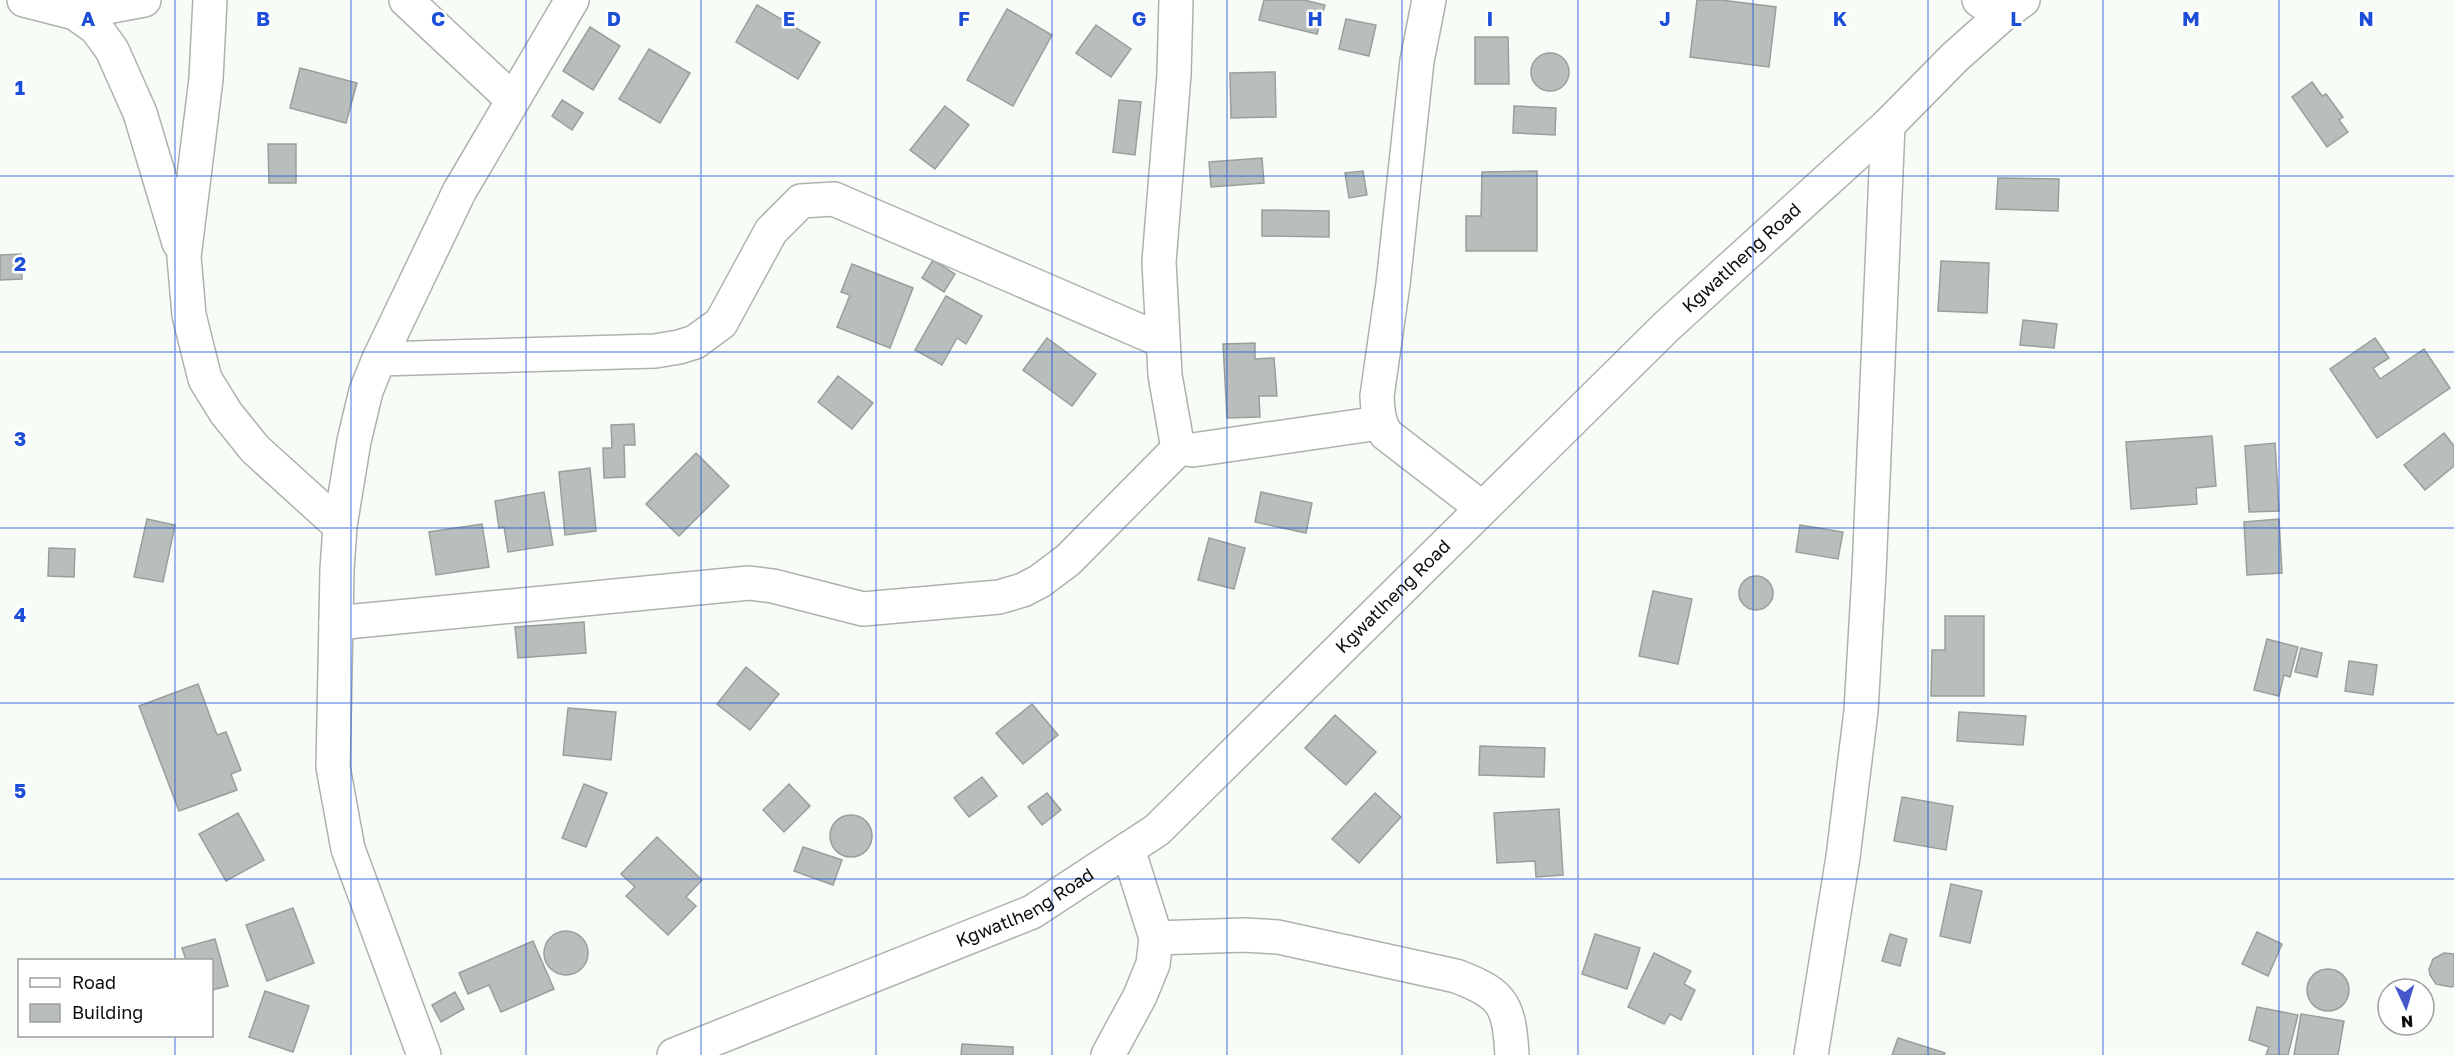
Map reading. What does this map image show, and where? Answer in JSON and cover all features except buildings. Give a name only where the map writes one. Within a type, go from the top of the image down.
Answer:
[{"type":"street","points":[[24,0],[75,13],[96,28],[112,50],[140,113],[184,257]]},
{"type":"street","points":[[75,13],[144,0]]},
{"type":"street","points":[[210,0],[206,79],[184,257],[189,315],[205,379],[226,413],[255,449],[340,526]]},
{"type":"street","points":[[406,0],[513,100]]},
{"type":"street","points":[[424,1055],[348,849],[333,767],[340,526],[354,441],[366,391],[379,359],[459,192],[572,0]]},
{"type":"street","points":[[1176,0],[1174,74],[1159,262],[1165,375],[1174,437],[1180,447],[1193,450],[1379,423]]},
{"type":"street","points":[[1429,0],[1417,61],[1393,284],[1377,396],[1379,423],[1386,434],[1482,508]]},
{"type":"street","name":"Kgwatlheng Road","points":[[674,1055],[1032,912],[1157,830],[1668,326],[1888,125],[1955,57],[2001,5]]},
{"type":"street","points":[[1811,1055],[1843,857],[1861,711],[1888,125]]},
{"type":"street","points":[[379,359],[655,351],[695,342],[721,323],[771,231],[801,201],[834,199],[1163,341]]},
{"type":"street","points":[[336,623],[749,583],[773,586],[863,609],[999,597],[1023,590],[1040,581],[1068,560],[1180,447]]},
{"type":"street","points":[[1108,1055],[1140,996],[1153,964],[1156,938],[1128,849]]},
{"type":"street","points":[[1156,938],[1245,935],[1278,937],[1456,975],[1481,985],[1500,1002],[1510,1020],[1512,1055]]}]
